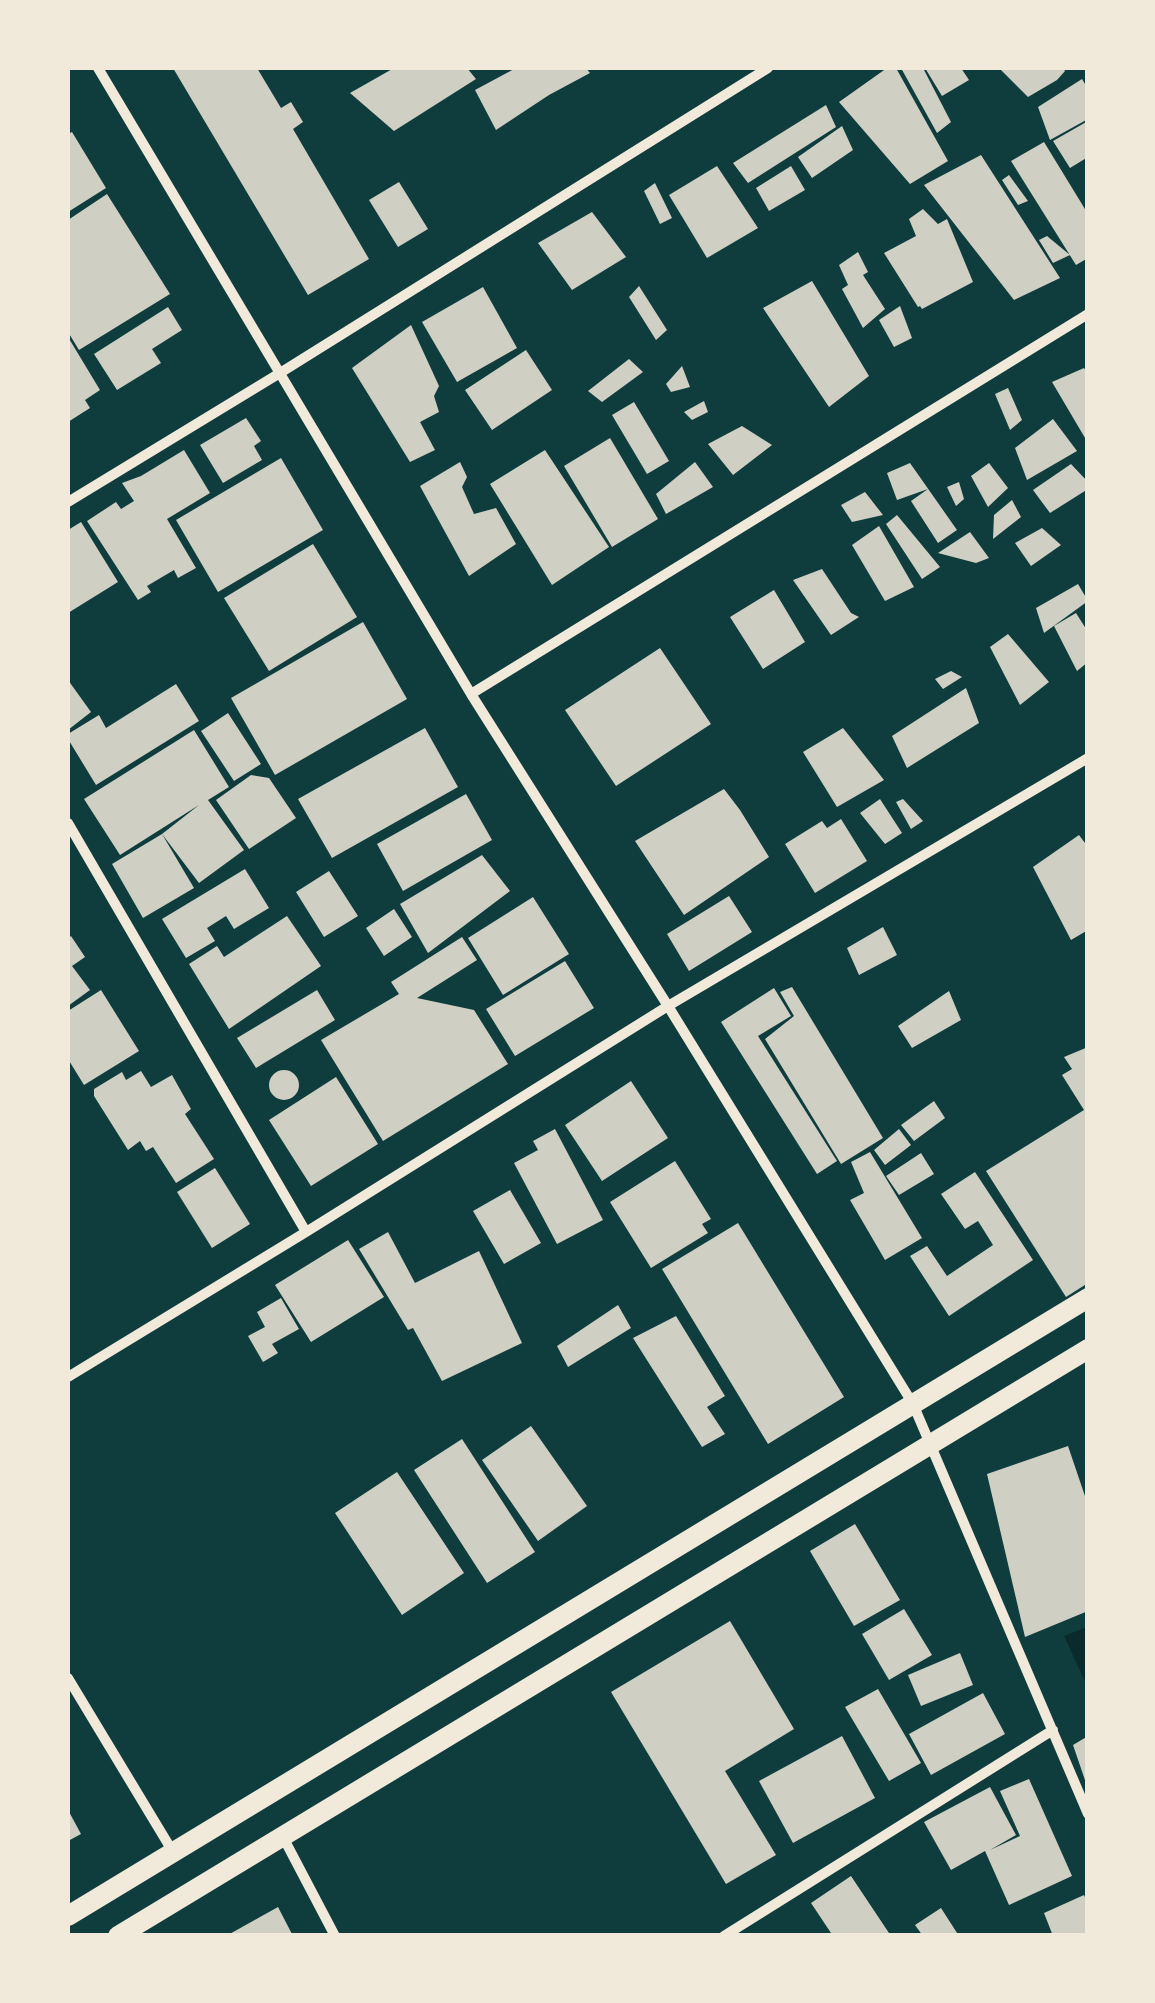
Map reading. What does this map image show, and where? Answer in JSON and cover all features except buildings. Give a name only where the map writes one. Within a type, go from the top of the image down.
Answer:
[{"type":"main road","points":[[68,1916],[1088,1298]]},
{"type":"main road","points":[[118,1936],[1088,1349]]},
{"type":"street","points":[[98,68],[472,694],[913,1404],[1088,1814]]},
{"type":"street","points":[[68,502],[768,68]]},
{"type":"street","points":[[472,694],[1088,314]]},
{"type":"street","points":[[68,1377],[668,1006],[1088,758]]},
{"type":"street","points":[[68,823],[306,1232]]},
{"type":"street","points":[[68,1678],[172,1852]]},
{"type":"street","points":[[724,1936],[1053,1730]]},
{"type":"street","points":[[282,1836],[335,1936]]},
{"type":"water","points":[[1087,1627],[1087,1686],[1064,1636]]}]
